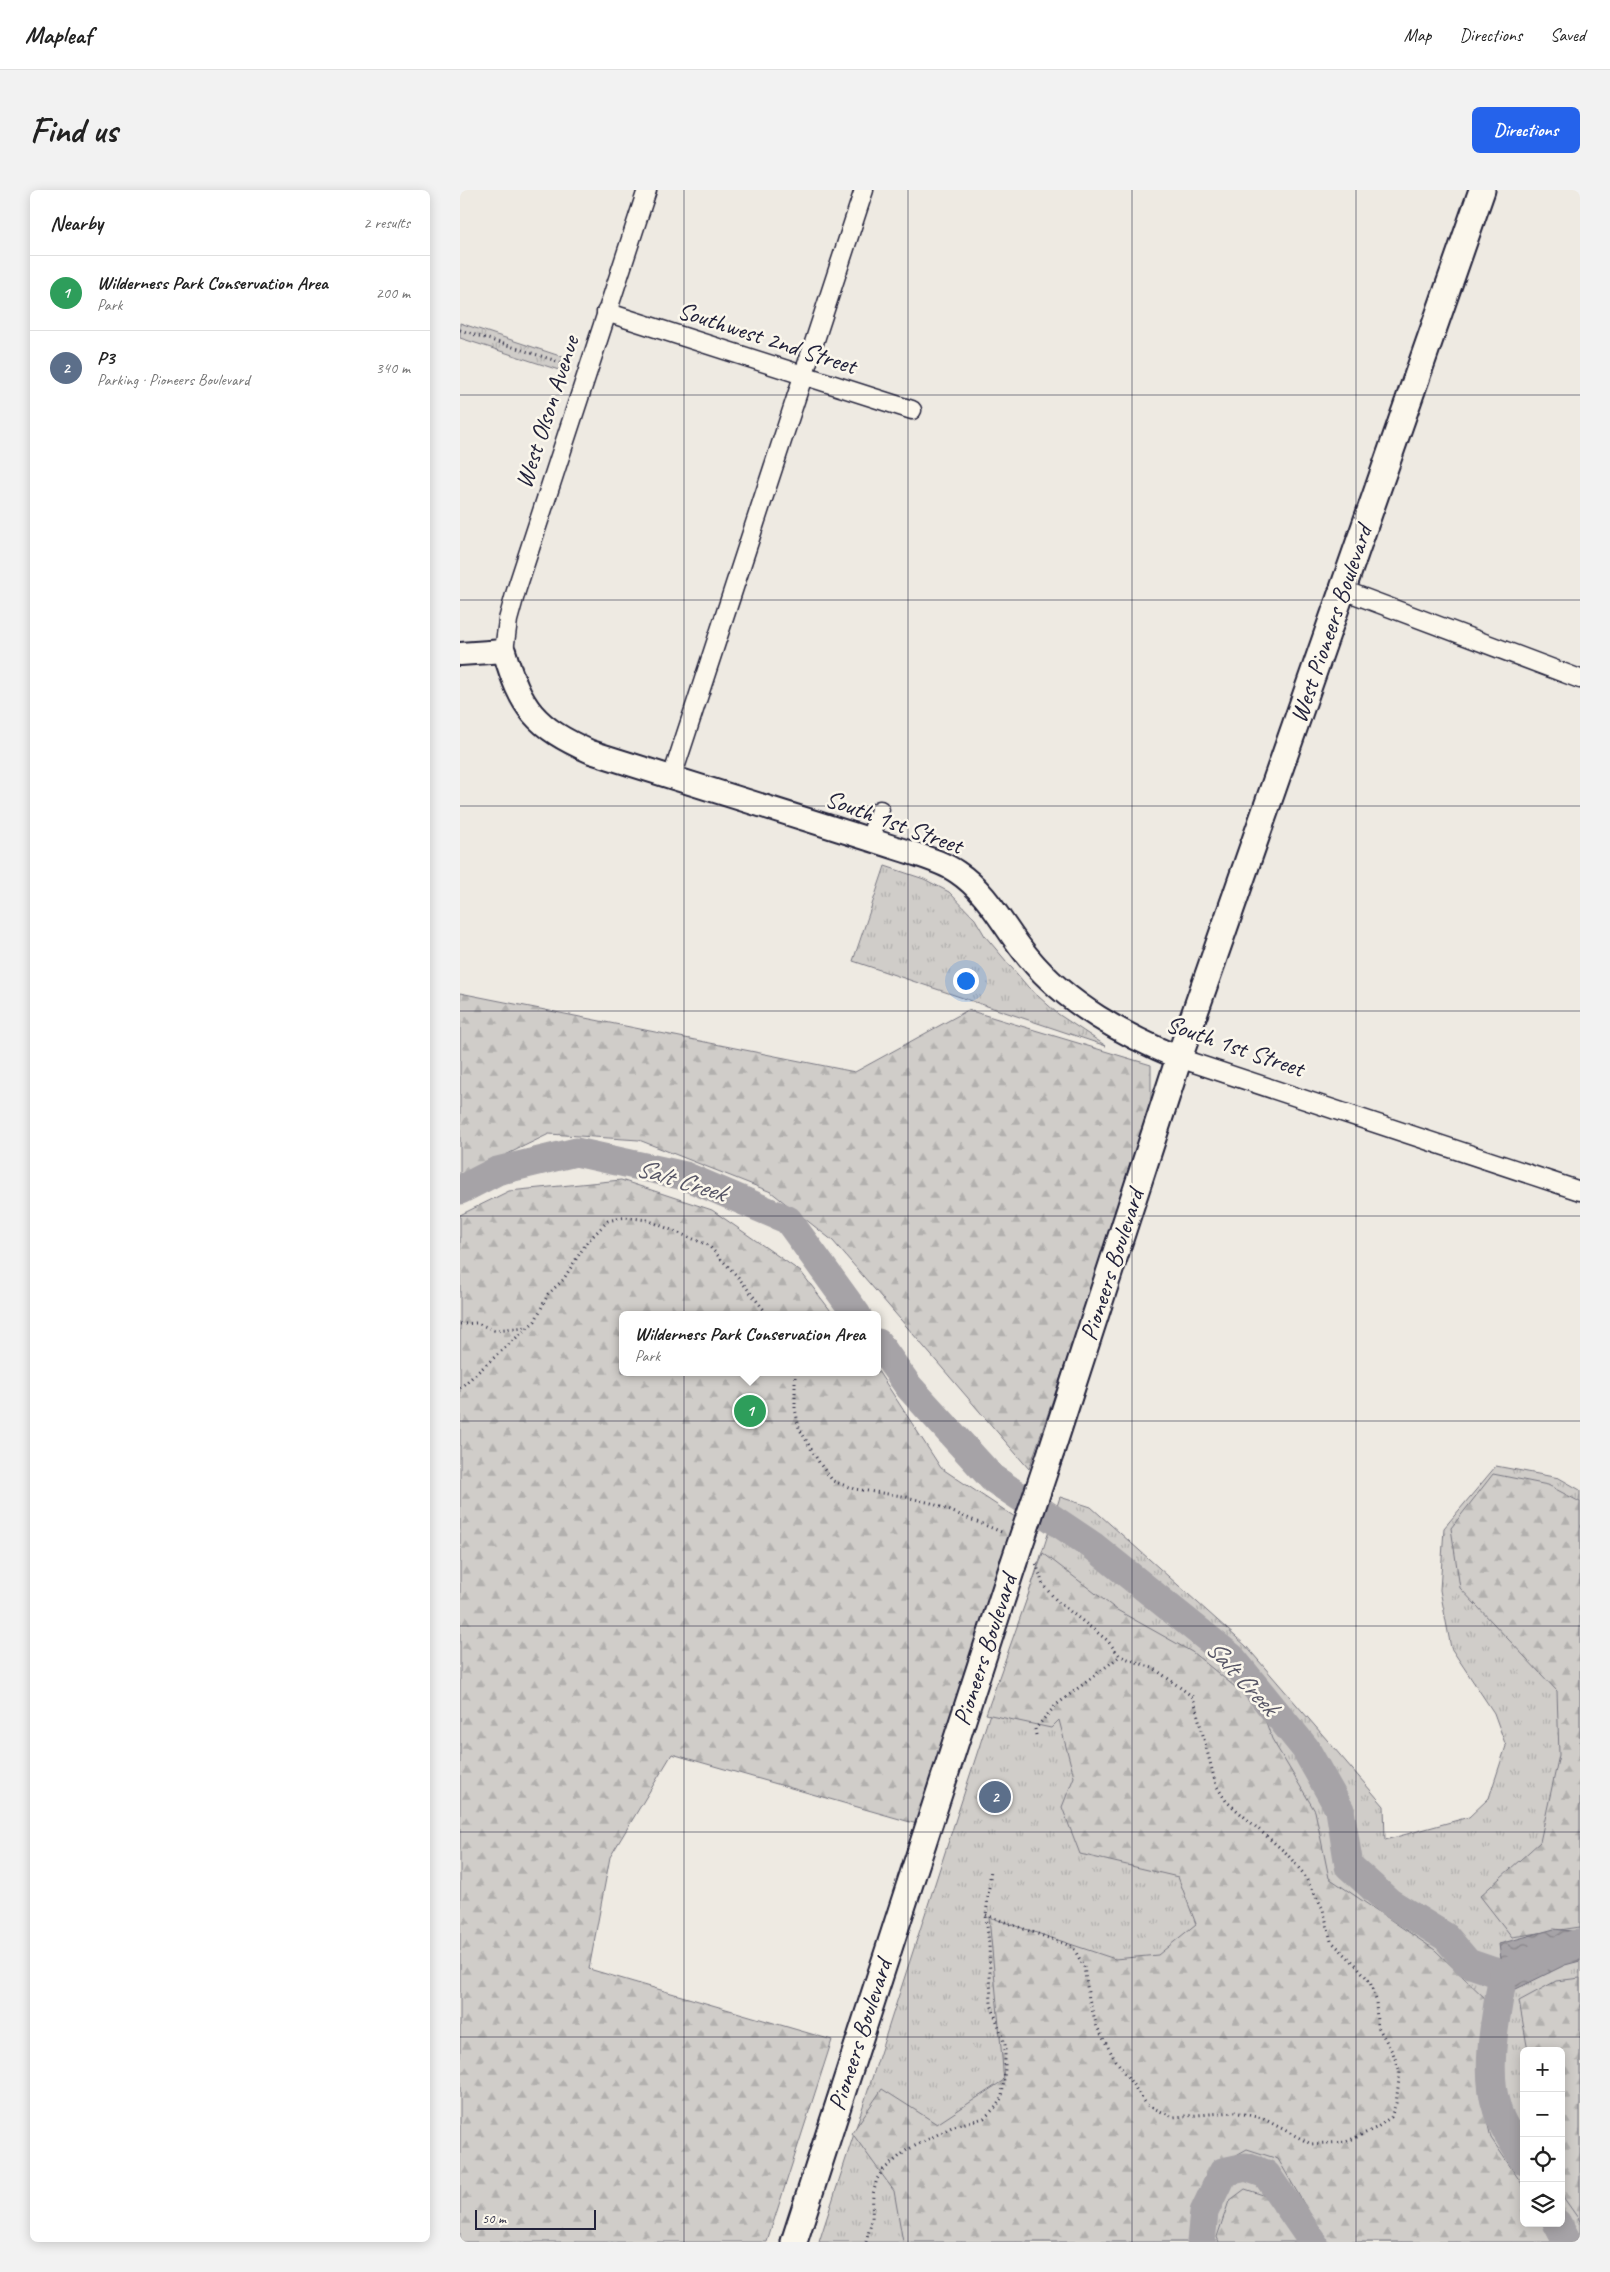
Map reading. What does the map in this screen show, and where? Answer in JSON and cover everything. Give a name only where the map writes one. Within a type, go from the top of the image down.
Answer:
[{"type":"main road","name":"West Pioneers Boulevard","points":[[1179,1058],[1482,190]]},
{"type":"main road","name":"Pioneers Boulevard","points":[[794,2242],[1024,1562],[1051,1452],[1179,1058]]},
{"type":"street","name":"West Olson Avenue","points":[[504,651],[508,620],[516,591],[647,190]]},
{"type":"street","points":[[672,777],[864,190]]},
{"type":"street","name":"Southwest 2nd Street","points":[[606,312],[912,410]]},
{"type":"street","points":[[1343,590],[1580,679]]},
{"type":"street","points":[[460,654],[504,651]]},
{"type":"street","name":"South 1st Street","points":[[504,651],[511,676],[521,699],[539,722],[561,739],[591,752],[870,839],[932,860],[956,871],[975,886],[993,905],[1029,958],[1062,990],[1103,1020],[1135,1040],[1179,1058],[1580,1191]]},
{"type":"street","points":[[870,839],[880,810]]},
{"type":"path","points":[[460,330],[569,366]]},
{"type":"path","points":[[460,1388],[535,1321],[548,1294],[562,1280],[586,1242],[608,1221],[625,1217],[648,1220],[708,1245],[738,1277],[765,1311]]},
{"type":"path","points":[[460,1324],[476,1323],[494,1330],[528,1327]]},
{"type":"path","points":[[795,1376],[794,1408],[799,1428],[820,1464],[833,1481],[854,1489],[902,1496],[931,1503],[1003,1532]]},
{"type":"path","points":[[986,1915],[1073,1947],[1084,1967],[1089,1999],[1097,2027],[1113,2056],[1147,2105],[1173,2117],[1235,2112],[1262,2118],[1311,2144],[1346,2142],[1376,2128],[1391,2117],[1396,2103],[1400,2072],[1393,2052],[1377,2025],[1376,2000],[1370,1982],[1358,1966],[1331,1941],[1323,1909],[1303,1873],[1265,1833],[1246,1820],[1226,1801],[1216,1785],[1193,1697],[1155,1669],[1120,1656],[1108,1640],[1058,1602],[1024,1562]]},
{"type":"path","points":[[1036,1735],[1035,1729],[1056,1705],[1120,1656]]},
{"type":"path","points":[[866,2242],[872,2220],[873,2194],[877,2179],[883,2170],[908,2150],[954,2126],[984,2118],[996,2107],[1002,2097],[1005,2045],[991,2004],[986,1915],[991,1869]]},
{"type":"green space","points":[[460,323],[569,359],[565,372],[460,338]]},
{"type":"green space","points":[[885,866],[924,879],[949,892],[975,919],[985,936],[1028,987],[1058,1014],[1106,1046],[853,961]]},
{"type":"green space","points":[[460,993],[855,1072],[968,1010],[1151,1065],[1151,1115],[1029,1469],[833,1241],[771,1192],[639,1140],[549,1134],[460,1177]]},
{"type":"green space","points":[[621,1180],[712,1210],[801,1272],[831,1311],[619,1311],[619,1376],[881,1376],[941,1468],[1015,1517],[917,1824],[672,1754],[610,1857],[589,1969],[832,2040],[767,2242],[460,2242],[460,1215],[509,1191]]},
{"type":"green space","points":[[1496,1466],[1559,1478],[1580,1490],[1580,2242],[819,2242],[1060,1497],[1091,1507],[1246,1646],[1384,1806],[1385,1840],[1469,1817],[1489,1798],[1506,1746],[1494,1713],[1451,1648],[1440,1590],[1444,1528]]},
{"type":"green space","points":[[1493,1474],[1548,1485],[1580,1502],[1580,1927],[1512,1937],[1480,1896],[1540,1842],[1559,1755],[1557,1691],[1460,1588],[1451,1528]]},
{"type":"green space","points":[[1043,1553],[1117,1610],[1192,1652],[1261,1708],[1272,1739],[1315,1811],[1329,1878],[1435,1950],[1488,2001],[1479,2087],[1491,2138],[1520,2181],[1520,2227],[1551,2227],[1558,2238],[1557,2242],[1326,2242],[1278,2159],[1247,2149],[1222,2163],[1192,2215],[1195,2242],[903,2242],[894,2191],[852,2133],[882,2089],[937,2124],[1004,2080],[989,1917],[1115,1959],[1158,1955],[1196,1924],[1178,1877],[1080,1854],[1062,1807],[1074,1777],[1059,1720],[1051,1728],[986,1714]]},
{"type":"green space","points":[[1580,1978],[1580,2221],[1565,2200],[1565,2047],[1527,2047],[1519,2001],[1556,1981]]},
{"type":"green space","points":[[1245,2189],[1272,2198],[1297,2242],[1219,2242],[1217,2237],[1229,2201]]},
{"type":"water","points":[[1554,1929],[1580,1932],[1580,1961],[1565,1965],[1512,1991],[1503,1975],[1499,1944]]},
{"type":"waterway","name":"Salt Creek","points":[[460,1190],[497,1171],[576,1152],[685,1176],[788,1220],[854,1311]]},
{"type":"waterway","name":"Salt Creek","points":[[881,1347],[909,1387],[992,1478],[1093,1546],[1231,1657],[1305,1748],[1340,1810],[1349,1866],[1389,1902],[1446,1937],[1468,1963],[1503,1975],[1537,1958],[1580,1943]]},
{"type":"waterway","points":[[1503,1975],[1492,2043],[1491,2077],[1497,2109],[1520,2154]]},
{"type":"waterway","points":[[1201,2242],[1204,2212],[1223,2172],[1246,2167],[1266,2174],[1313,2242]]},
{"type":"waterway","points":[[1559,2227],[1565,2242]]},
{"type":"place","name":"Wilderness Park Conservation Area","points":[[750,1411]]},
{"type":"place","name":"P3","points":[[995,1797]]}]
